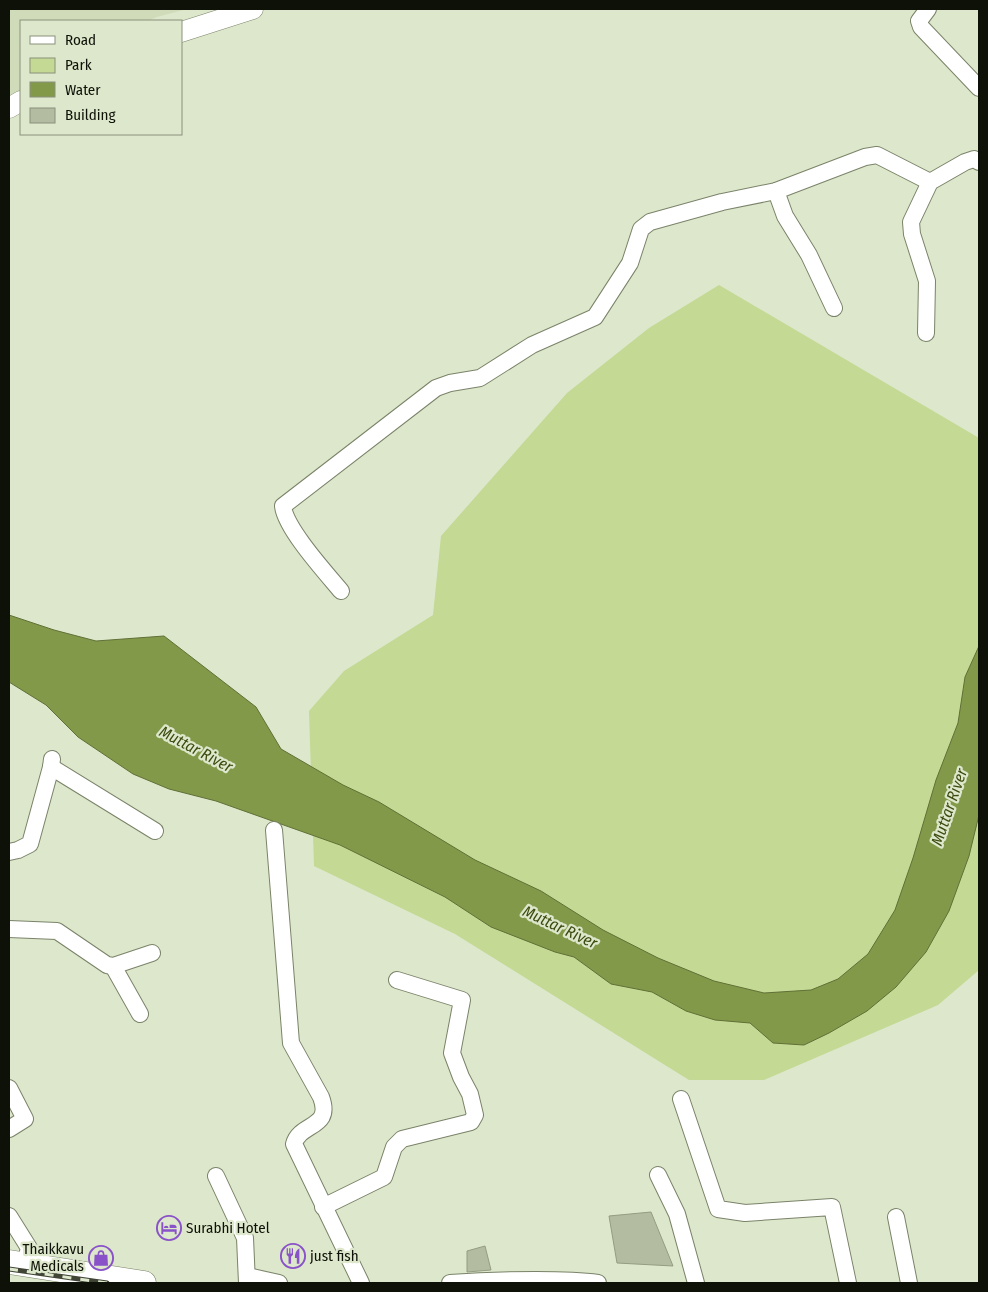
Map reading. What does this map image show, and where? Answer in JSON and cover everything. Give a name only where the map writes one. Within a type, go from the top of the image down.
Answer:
[{"type":"highway","points":[[17,1263],[144,1283]]},
{"type":"main road","points":[[182,32],[253,9]]},
{"type":"main road","points":[[9,108],[20,102]]},
{"type":"street","points":[[928,9],[919,22],[921,27],[979,88]]},
{"type":"street","points":[[341,591],[291,527],[284,513],[283,506],[436,388],[450,383],[480,378],[532,345],[595,317],[630,263],[641,229],[650,222],[722,202],[776,192],[865,157],[877,156],[930,182]]},
{"type":"street","points":[[926,333],[927,280],[912,234],[911,222],[930,182],[965,162],[974,159],[979,162]]},
{"type":"street","points":[[776,192],[785,216],[808,255],[834,308]]},
{"type":"street","points":[[9,852],[30,844],[52,763],[155,831]]},
{"type":"street","points":[[274,830],[291,1043],[321,1097],[324,1106],[324,1114],[318,1122],[298,1136],[294,1144],[361,1283]]},
{"type":"street","points":[[9,929],[57,931],[113,966],[152,953]]},
{"type":"street","points":[[113,966],[140,1014]]},
{"type":"street","points":[[323,1207],[384,1177],[394,1147],[402,1139],[471,1122],[475,1115],[470,1094],[461,1077],[452,1052],[462,1000],[397,980]]},
{"type":"street","points":[[9,1088],[25,1119],[9,1129]]},
{"type":"street","points":[[681,1098],[718,1209],[745,1213],[832,1207],[848,1283]]},
{"type":"street","points":[[658,1175],[677,1214],[696,1283]]},
{"type":"street","points":[[216,1176],[245,1238],[247,1280],[279,1283]]},
{"type":"street","points":[[9,1216],[29,1248],[17,1263]]},
{"type":"street","points":[[896,1217],[910,1283]]},
{"type":"street","points":[[450,1283],[507,1280],[581,1280],[598,1283]]},
{"type":"shaded area","points":[[9,9],[187,9],[150,20],[20,20],[20,91],[9,97]]},
{"type":"green space","points":[[719,285],[979,438],[979,970],[938,1005],[764,1080],[689,1080],[455,934],[314,866],[309,711],[344,671],[433,615],[441,536],[567,393],[649,328]]},
{"type":"water","name":"Muttar River","points":[[9,615],[96,641],[164,636],[256,707],[281,749],[343,785],[379,802],[475,860],[541,891],[603,930],[658,958],[714,981],[764,993],[811,990],[838,979],[868,954],[895,910],[913,858],[936,780],[958,723],[965,677],[979,646],[979,815],[969,856],[949,911],[926,952],[896,987],[867,1011],[804,1045],[773,1043],[750,1023],[715,1020],[686,1011],[652,992],[611,984],[574,957],[555,952],[491,927],[445,897],[340,845],[216,801],[169,789],[133,774],[78,737],[46,705],[9,682]]},
{"type":"building","points":[[651,1212],[673,1266],[617,1263],[609,1216]]},
{"type":"building","points":[[485,1246],[491,1270],[467,1272],[467,1251]]},
{"type":"railway","points":[[9,1269],[107,1283]]},
{"type":"place","name":"Surabhi Hotel","points":[[169,1228]]},
{"type":"place","name":"just fish","points":[[293,1256]]},
{"type":"place","name":"Thaikkavu Medicals","points":[[101,1258]]}]
